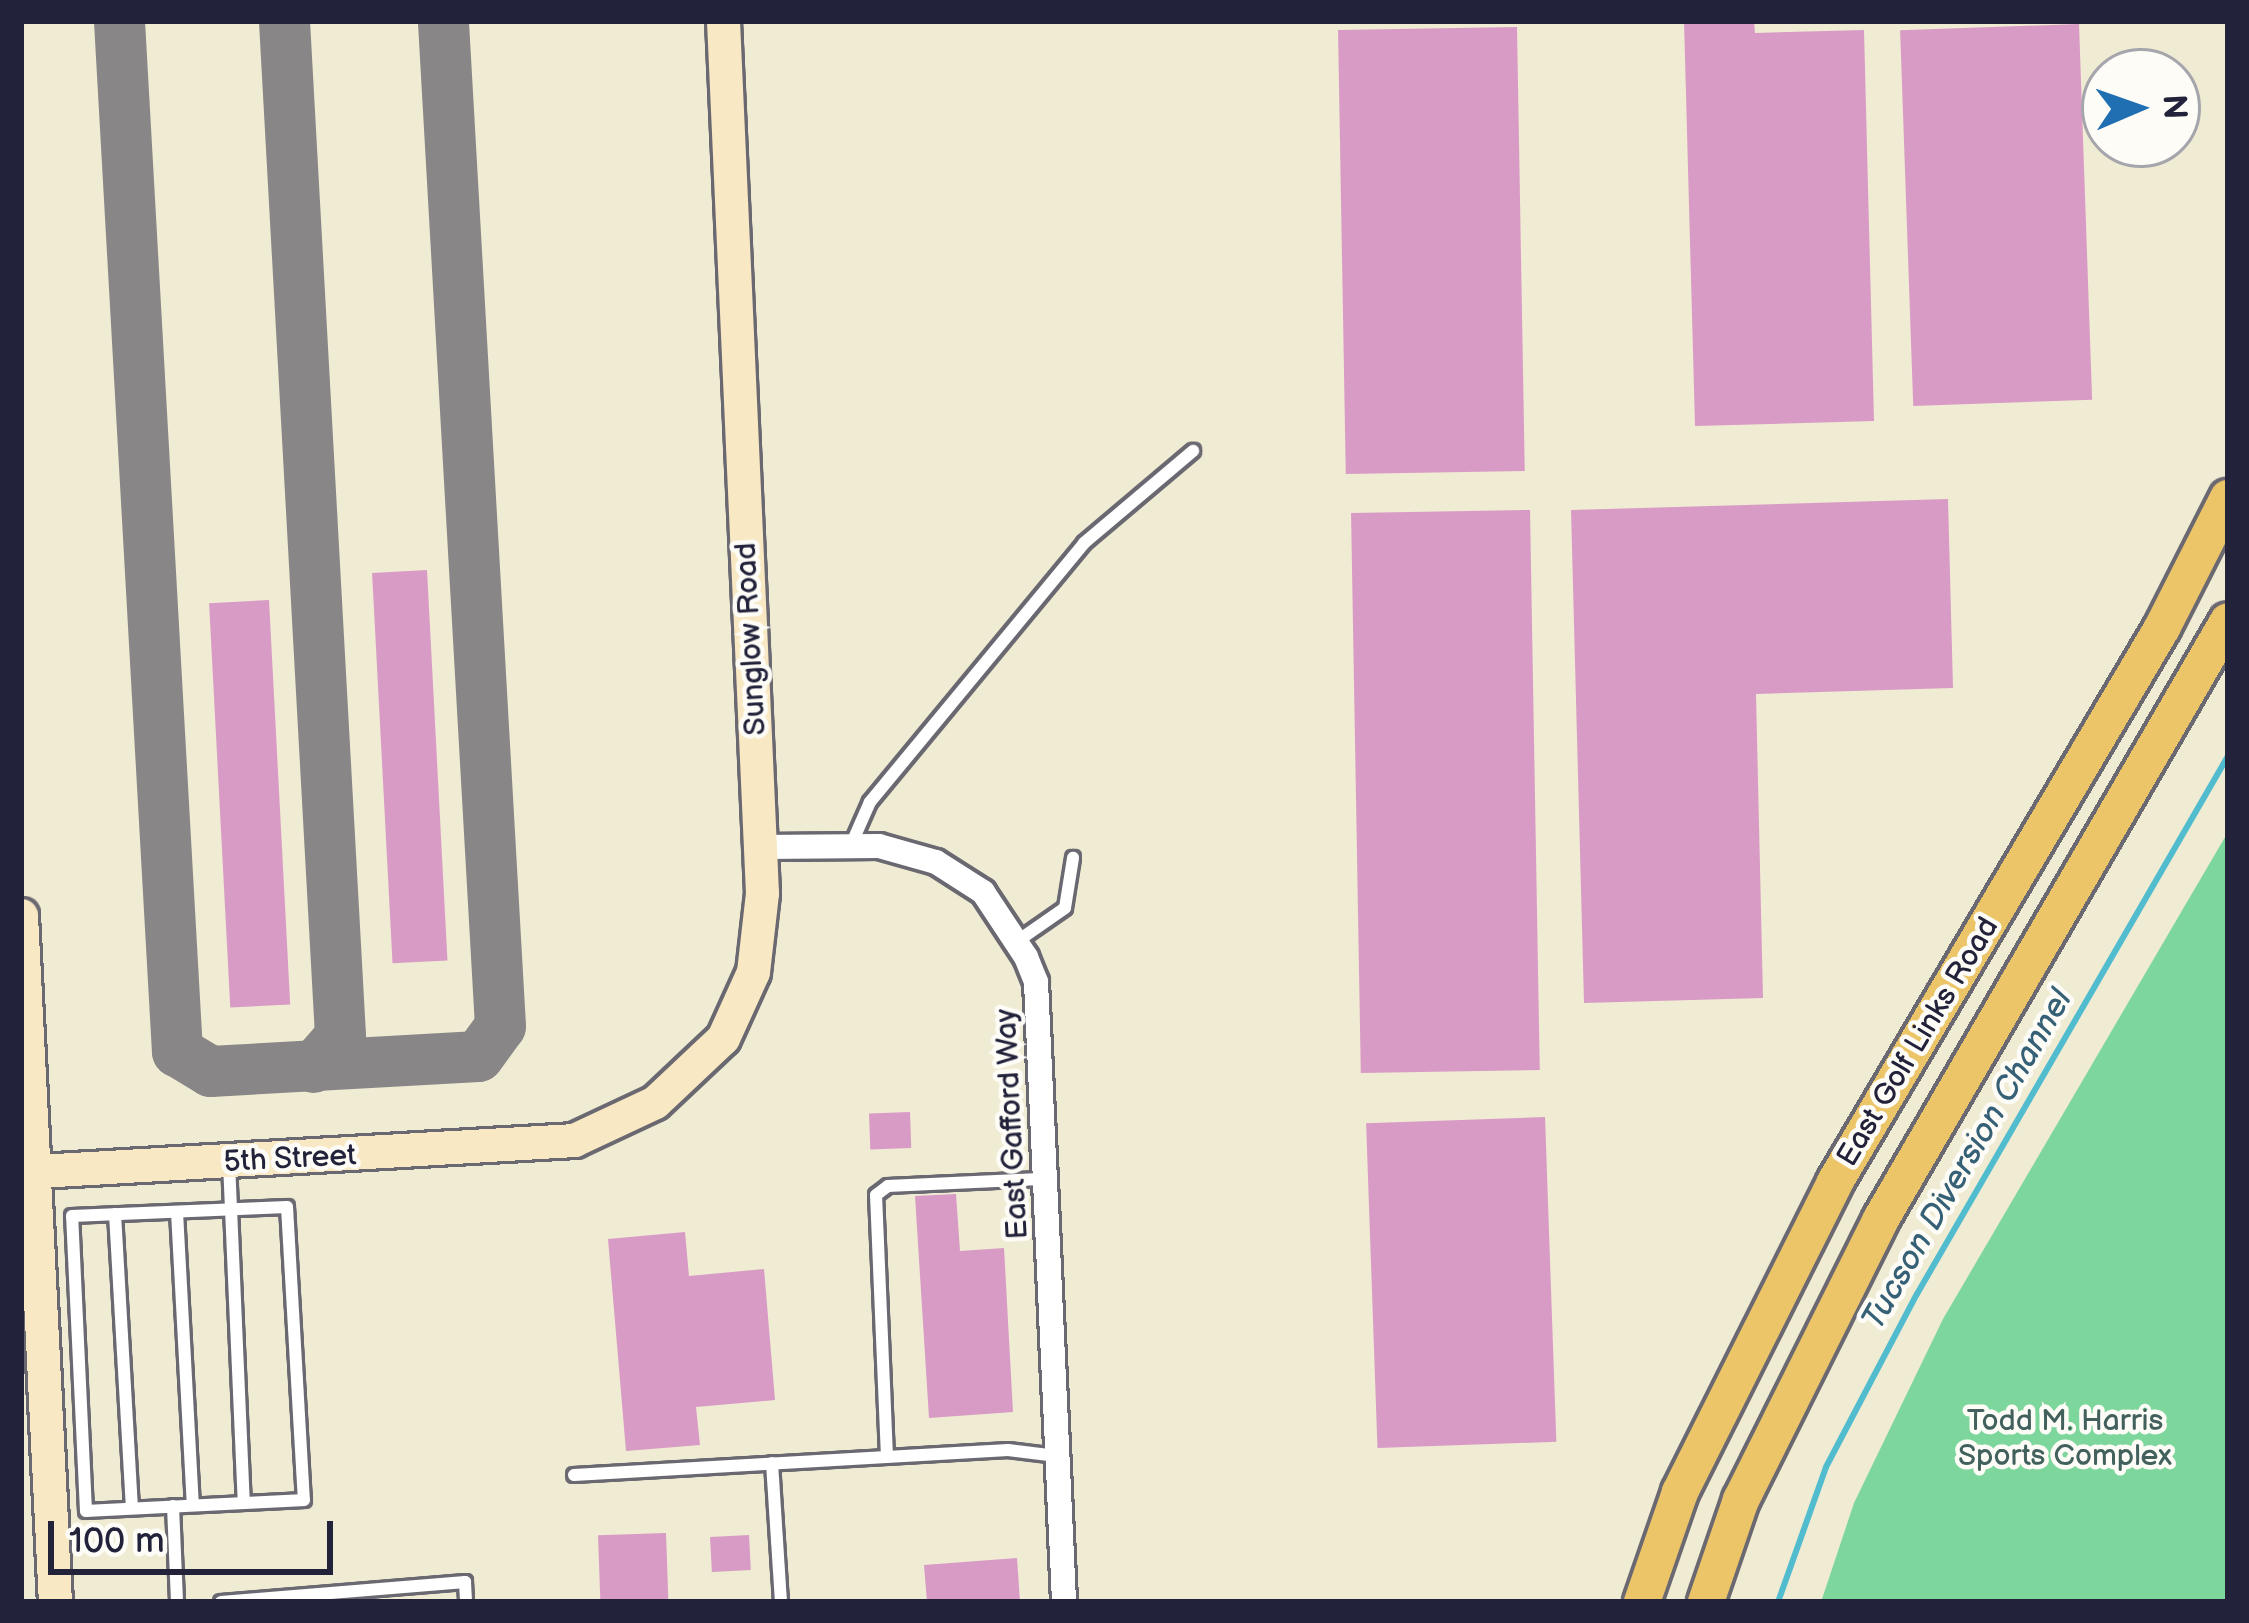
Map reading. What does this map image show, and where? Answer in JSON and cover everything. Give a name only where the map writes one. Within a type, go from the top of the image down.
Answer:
[{"type":"main road","name":"East Golf Links Road","points":[[1642,1602],[1680,1492],[1834,1182],[2162,628],[2228,498]]},
{"type":"main road","name":"East Golf Links Road","points":[[1706,1602],[1741,1500],[1881,1219],[2228,620]]},
{"type":"street","name":"Sunglow Road","points":[[547,1144],[599,1132],[656,1102],[723,1038],[754,972],[761,848],[723,21]]},
{"type":"street","name":"East Gafford Way","points":[[761,848],[851,845],[907,851],[960,874],[1019,940],[1036,982],[1064,1602]]},
{"type":"street","points":[[21,915],[26,1172],[55,1602]]},
{"type":"street","name":"5th Street","points":[[26,1172],[547,1144]]},
{"type":"lane","points":[[851,845],[870,802],[1084,543],[1193,451]]},
{"type":"lane","points":[[1019,940],[1065,908],[1073,858]]},
{"type":"lane","points":[[230,1162],[244,1502]]},
{"type":"lane","points":[[887,1457],[875,1195],[887,1186],[1045,1179]]},
{"type":"lane","points":[[287,1207],[304,1500],[86,1511],[72,1216],[177,1211],[287,1207]]},
{"type":"lane","points":[[177,1211],[193,1505]]},
{"type":"lane","points":[[115,1214],[132,1508]]},
{"type":"lane","points":[[574,1474],[1008,1450],[1057,1456]]},
{"type":"lane","points":[[772,1463],[781,1602]]},
{"type":"lane","points":[[173,1506],[177,1602]]},
{"type":"lane","points":[[221,1602],[465,1582],[466,1602]]},
{"type":"green space","name":"Todd M. Harris Sports Complex","points":[[2228,832],[2228,1602],[1821,1602],[1854,1503],[1943,1319]]},
{"type":"building","points":[[1684,21],[1754,21],[1755,33],[1864,30],[1874,421],[1695,426]]},
{"type":"building","points":[[2079,24],[2092,400],[1913,406],[1900,30]]},
{"type":"building","points":[[1517,27],[1525,471],[1346,474],[1338,30]]},
{"type":"building","points":[[1948,499],[1953,688],[1756,694],[1763,998],[1584,1003],[1571,510]]},
{"type":"building","points":[[1530,510],[1540,1070],[1361,1073],[1351,513]]},
{"type":"building","points":[[427,570],[447,960],[393,963],[372,573]]},
{"type":"building","points":[[269,600],[290,1004],[230,1008],[209,603]]},
{"type":"building","points":[[910,1112],[911,1148],[870,1149],[869,1113]]},
{"type":"building","points":[[1545,1117],[1556,1442],[1377,1448],[1366,1123]]},
{"type":"building","points":[[956,1194],[960,1251],[1004,1248],[1013,1412],[929,1418],[915,1196]]},
{"type":"building","points":[[685,1232],[689,1276],[764,1269],[775,1400],[696,1407],[700,1445],[626,1451],[608,1239]]},
{"type":"building","points":[[666,1533],[668,1602],[600,1602],[598,1535]]},
{"type":"building","points":[[749,1535],[751,1570],[712,1572],[710,1537]]},
{"type":"building","points":[[1017,1558],[1020,1602],[927,1602],[924,1565]]},
{"type":"waterway","name":"Tucson Diversion Channel","points":[[1778,1602],[1826,1467],[1917,1294],[2228,756]]},
{"type":"taxiway","points":[[119,21],[177,1051],[210,1071],[478,1056],[500,1026],[443,21]]},
{"type":"taxiway","points":[[284,21],[340,1036],[313,1067]]}]
